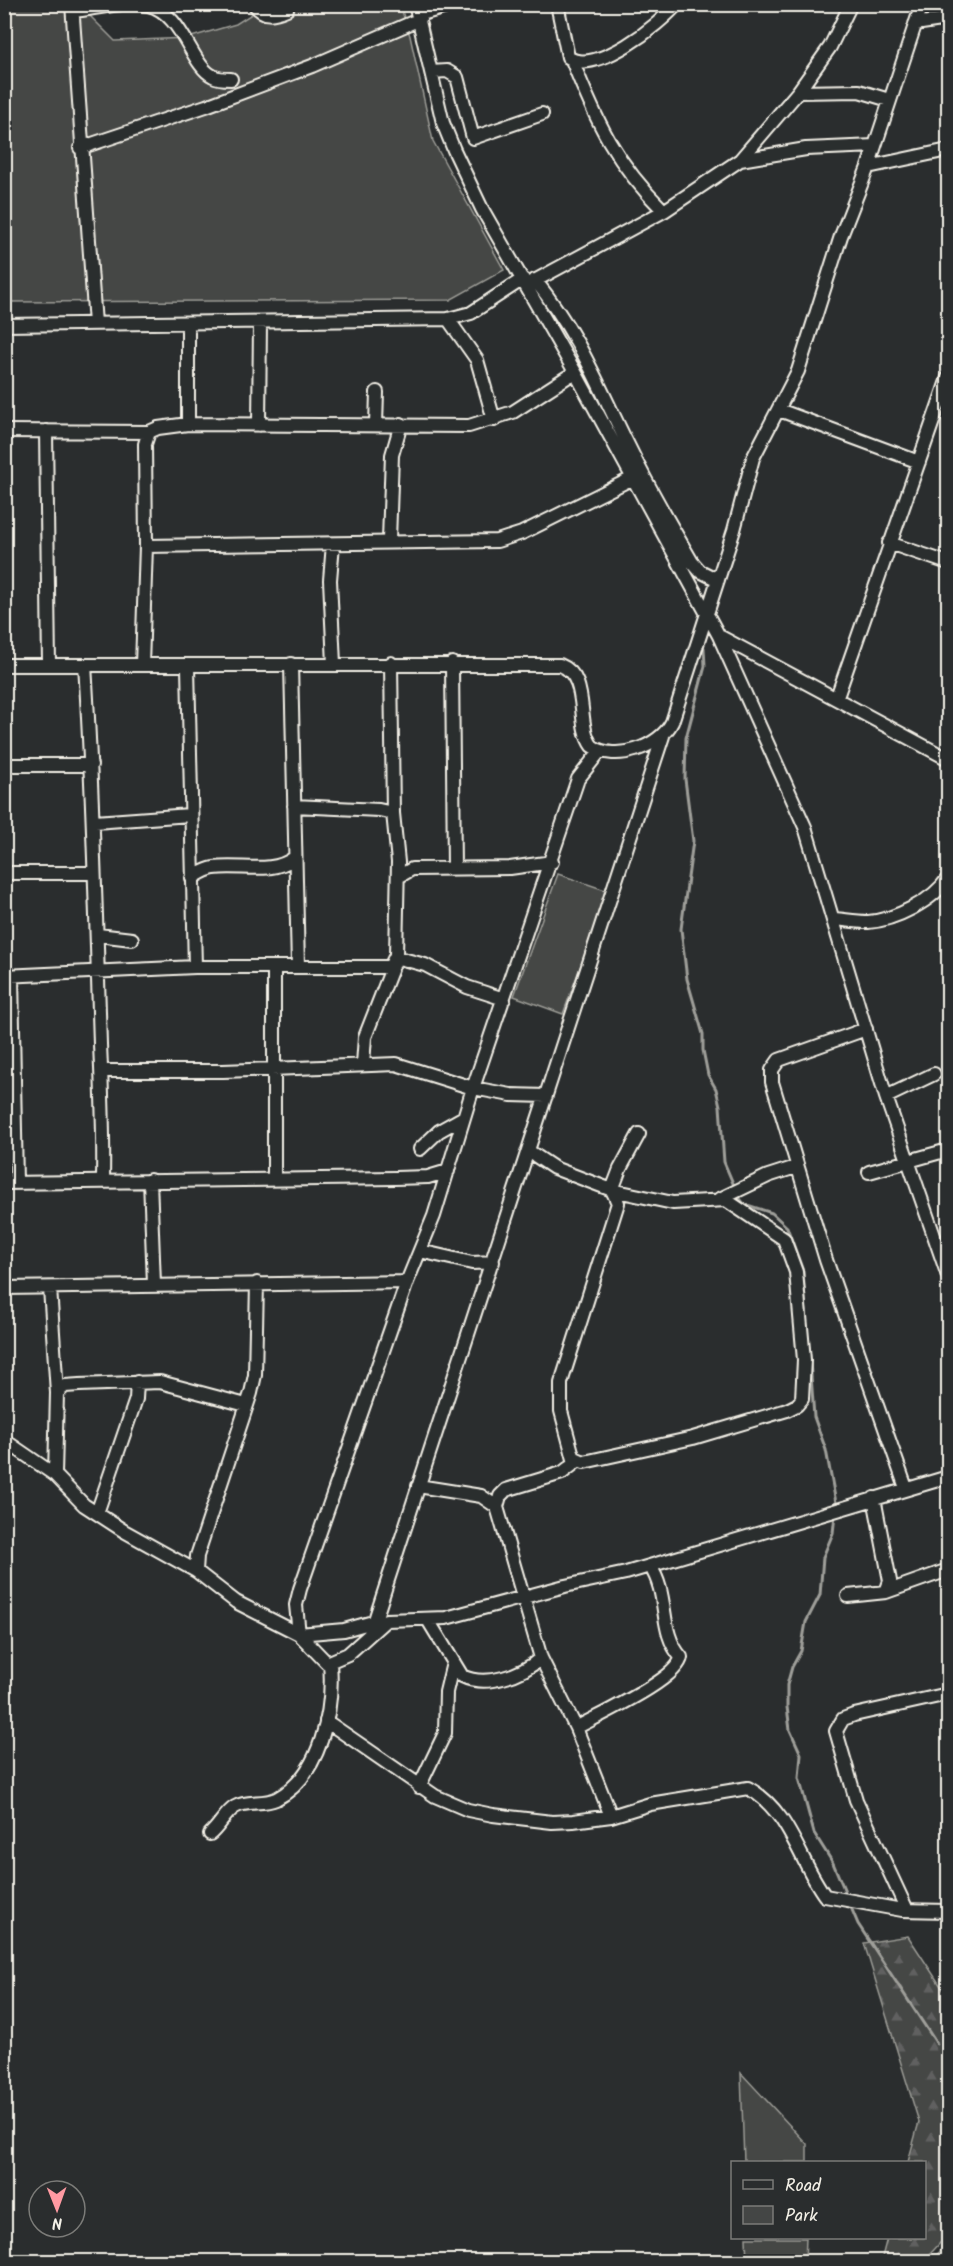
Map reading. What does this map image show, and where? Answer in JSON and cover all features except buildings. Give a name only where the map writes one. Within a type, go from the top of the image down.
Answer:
[{"type":"street","points":[[254,4],[261,13],[267,15],[287,9]]},
{"type":"street","points":[[80,148],[206,106],[312,66],[418,13],[458,4]]},
{"type":"street","points":[[556,4],[568,57],[572,60],[594,115],[610,146],[640,187],[664,211]]},
{"type":"street","points":[[572,60],[603,56],[625,48],[663,20],[677,4]]},
{"type":"street","points":[[4,325],[448,319],[471,312],[664,211],[740,160],[798,92],[830,47],[851,4]]},
{"type":"street","points":[[372,1628],[530,1152],[546,1096],[663,736],[672,722],[685,687],[753,458],[808,345],[842,236],[868,167],[922,4]]},
{"type":"street","points":[[94,324],[72,8],[137,5],[158,9],[181,32],[206,72],[218,78],[231,79]]},
{"type":"street","points":[[418,13],[443,123],[482,209],[529,281],[719,636],[805,827],[835,919],[886,1097],[948,1276]]},
{"type":"street","points":[[915,24],[948,19]]},
{"type":"street","points":[[431,72],[447,71],[457,77],[473,138],[542,114]]},
{"type":"street","points":[[798,92],[859,91],[889,100]]},
{"type":"street","points":[[740,160],[806,149],[875,146]]},
{"type":"street","points":[[868,167],[948,150]]},
{"type":"street","points":[[529,281],[552,302],[587,356],[631,452],[692,562],[700,571],[718,580]]},
{"type":"street","points":[[459,332],[471,312]]},
{"type":"street","points":[[448,319],[459,332],[482,372],[494,420]]},
{"type":"street","points":[[259,425],[260,323]]},
{"type":"street","points":[[188,324],[188,424]]},
{"type":"street","points":[[4,431],[149,432],[158,428],[188,424],[469,426],[494,420],[529,403],[576,372]]},
{"type":"street","points":[[837,697],[948,378]]},
{"type":"street","points":[[376,425],[377,392]]},
{"type":"street","points":[[778,410],[919,462]]},
{"type":"street","points":[[389,540],[392,455],[401,424]]},
{"type":"street","points":[[46,431],[49,665]]},
{"type":"street","points":[[142,665],[146,546],[145,444],[149,432]]},
{"type":"street","points":[[146,546],[333,544],[389,540],[481,541],[512,537],[633,478]]},
{"type":"street","points":[[889,543],[948,563]]},
{"type":"street","points":[[333,544],[330,580],[334,664]]},
{"type":"street","points":[[719,636],[837,697],[948,759]]},
{"type":"street","points":[[4,665],[188,667],[391,663],[562,665],[570,671],[576,684],[586,738],[590,744],[600,751],[638,749],[648,747],[663,736]]},
{"type":"street","points":[[363,1064],[365,1037],[395,960],[398,862],[393,813],[391,663]]},
{"type":"street","points":[[452,663],[454,868]]},
{"type":"street","points":[[291,664],[298,967]]},
{"type":"street","points":[[85,665],[95,822],[94,873],[103,1071],[103,1180]]},
{"type":"street","points":[[188,667],[195,967]]},
{"type":"street","points":[[298,1634],[296,1605],[300,1589],[407,1282],[434,1216],[473,1089],[552,862],[578,779],[600,751]]},
{"type":"street","points":[[4,765],[91,765]]},
{"type":"street","points":[[294,806],[379,810],[393,813]]},
{"type":"street","points":[[95,822],[190,815]]},
{"type":"street","points":[[192,878],[215,867],[274,867],[286,864],[294,858]]},
{"type":"street","points":[[398,862],[412,869],[510,868],[552,862]]},
{"type":"street","points":[[398,877],[412,869]]},
{"type":"street","points":[[4,873],[94,873]]},
{"type":"street","points":[[835,919],[865,922],[878,920],[920,903],[946,888]]},
{"type":"street","points":[[98,935],[132,939]]},
{"type":"street","points":[[448,1171],[419,1178],[103,1180],[10,1183],[8,976],[195,967],[385,968],[395,960],[430,966],[467,987],[504,999]]},
{"type":"street","points":[[274,969],[276,1069],[274,1180]]},
{"type":"street","points":[[866,1029],[789,1056],[774,1066],[771,1075],[776,1100],[826,1260],[906,1488]]},
{"type":"street","points":[[103,1071],[276,1069],[363,1064],[407,1066],[473,1089],[511,1095],[546,1096]]},
{"type":"street","points":[[886,1097],[934,1074]]},
{"type":"street","points":[[420,1149],[439,1131],[464,1117]]},
{"type":"street","points":[[611,1816],[576,1728],[541,1658],[497,1507],[500,1496],[506,1490],[562,1473],[575,1463],[561,1411],[561,1383],[618,1207],[612,1190],[620,1168],[639,1134]]},
{"type":"street","points":[[869,1172],[948,1150]]},
{"type":"street","points":[[530,1152],[554,1168],[612,1190],[673,1203],[720,1199],[768,1176],[796,1167]]},
{"type":"street","points":[[150,1180],[154,1284]]},
{"type":"street","points":[[575,1458],[584,1462],[693,1438],[783,1411],[800,1401],[803,1392],[804,1360],[796,1272],[790,1251],[777,1232],[730,1202],[720,1199]]},
{"type":"street","points":[[420,1251],[472,1263],[493,1262]]},
{"type":"street","points":[[4,1288],[407,1282]]},
{"type":"street","points":[[196,1571],[197,1556],[255,1375],[256,1283]]},
{"type":"street","points":[[50,1288],[57,1393],[55,1475]]},
{"type":"street","points":[[97,1513],[136,1400],[137,1382]]},
{"type":"street","points":[[57,1393],[65,1386],[160,1382],[246,1405]]},
{"type":"street","points":[[4,1440],[55,1475],[84,1505],[196,1571],[236,1602],[298,1634],[325,1662],[330,1663],[348,1654],[372,1628],[380,1623],[397,1619],[428,1620],[470,1612],[650,1566],[948,1477]]},
{"type":"street","points":[[418,1486],[481,1496],[497,1507]]},
{"type":"street","points":[[874,1498],[890,1581],[886,1592]]},
{"type":"street","points":[[576,1728],[655,1683],[674,1671],[681,1662],[681,1657],[669,1641],[663,1593],[650,1566]]},
{"type":"street","points":[[848,1596],[886,1592],[948,1570]]},
{"type":"street","points":[[381,1604],[397,1619]]},
{"type":"street","points":[[428,1620],[462,1676],[470,1680],[482,1680],[524,1671],[541,1658]]},
{"type":"street","points":[[298,1634],[372,1628]]},
{"type":"street","points":[[210,1834],[233,1808],[243,1804],[262,1804],[283,1795],[307,1768],[326,1721],[330,1663]]},
{"type":"street","points":[[419,1787],[445,1733],[446,1692],[453,1663]]},
{"type":"street","points":[[907,1910],[856,1800],[836,1731],[843,1719],[854,1715],[948,1694]]},
{"type":"street","points":[[326,1721],[419,1787],[459,1807],[493,1815],[552,1822],[611,1816],[650,1804],[748,1788],[786,1825],[797,1843],[812,1878],[825,1896],[907,1910],[948,1911]]},
{"type":"green space","points":[[4,5],[79,5],[115,41],[188,38],[236,24],[266,5],[400,5],[410,36],[433,141],[504,270],[450,300],[5,302]]},
{"type":"green space","points":[[558,874],[608,891],[563,1014],[514,996]]},
{"type":"green space","points":[[908,1936],[948,1997],[948,2234],[924,2261],[881,2261],[887,2239],[926,2239],[926,2161],[908,2161],[919,2122],[864,1943]]},
{"type":"green space","points":[[741,2073],[807,2144],[807,2161],[744,2161]]},
{"type":"green space","points":[[746,2239],[806,2239],[805,2261],[747,2261]]},
{"type":"green space","points":[[948,2243],[948,2261],[931,2261]]},
{"type":"waterway","points":[[704,648],[705,666],[686,738],[685,779],[693,841],[681,929],[687,979],[703,1034],[703,1050],[708,1075],[716,1089],[720,1106],[724,1162],[735,1188]]},
{"type":"waterway","points":[[737,1195],[744,1204],[772,1213],[787,1227],[803,1271],[807,1329]]},
{"type":"waterway","points":[[809,1347],[814,1417],[826,1450],[837,1508]]},
{"type":"waterway","points":[[835,1515],[833,1533],[823,1557],[820,1595],[806,1622],[801,1651],[792,1667],[787,1685],[787,1707],[790,1730],[801,1754],[799,1778],[814,1833],[833,1863],[847,1896]]},
{"type":"waterway","points":[[850,1905],[858,1924],[937,2044]]}]
